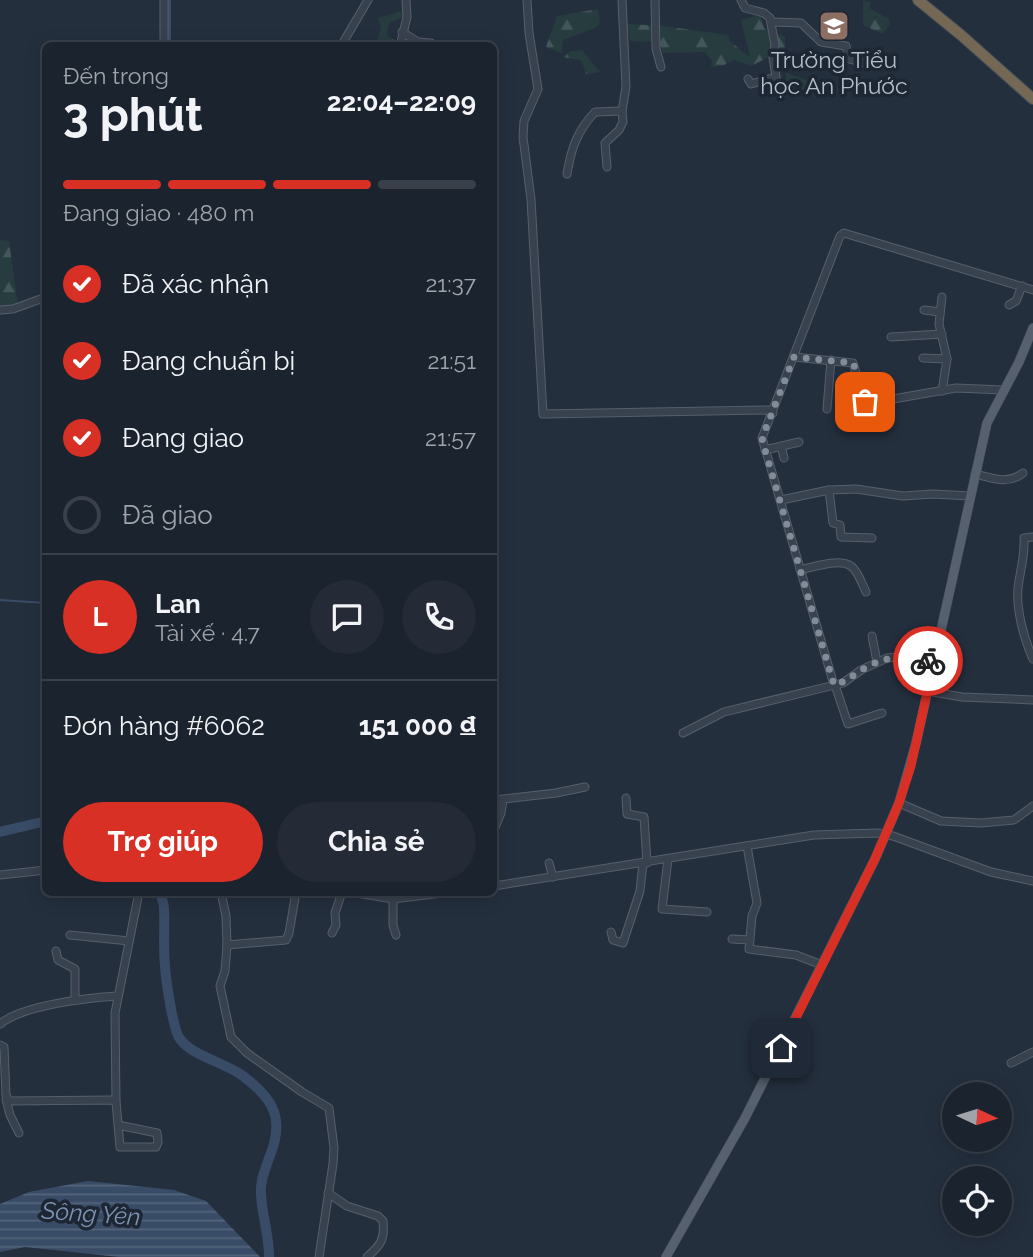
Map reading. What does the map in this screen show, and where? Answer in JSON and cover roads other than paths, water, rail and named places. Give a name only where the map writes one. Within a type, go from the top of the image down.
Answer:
[{"type":"highway","points":[[918,0],[1033,99]]},
{"type":"main road","points":[[666,1257],[745,1118],[886,835],[899,803],[911,766],[987,422],[1033,328]]},
{"type":"street","points":[[164,0],[164,42]]},
{"type":"street","points":[[343,42],[368,0]]},
{"type":"street","points":[[401,42],[407,16],[406,0]]},
{"type":"street","points":[[527,0],[538,89],[524,121],[523,137],[531,199],[543,414],[770,410],[773,413]]},
{"type":"street","points":[[607,167],[605,143],[621,127],[626,87],[622,0]]},
{"type":"street","points":[[655,0],[656,49],[660,67]]},
{"type":"street","points":[[741,0],[745,8],[764,13],[771,22],[775,45],[773,57],[776,77],[751,83],[748,79]]},
{"type":"street","points":[[771,22],[801,23],[821,42],[846,46],[849,59],[878,66]]},
{"type":"street","points":[[402,32],[418,42]]},
{"type":"street","points":[[567,174],[577,135],[585,123],[595,112],[622,111]]},
{"type":"street","points":[[882,713],[849,724],[834,685],[762,438],[841,233],[1033,290]]},
{"type":"street","points":[[1009,305],[1016,301],[1022,286]]},
{"type":"street","points":[[942,297],[939,324],[947,359],[942,391]]},
{"type":"street","points":[[0,310],[13,309],[42,298]]},
{"type":"street","points":[[924,310],[940,312]]},
{"type":"street","points":[[891,337],[942,334]]},
{"type":"street","points":[[794,357],[853,363],[859,377],[858,391],[865,402],[964,387],[1003,390]]},
{"type":"street","points":[[923,358],[947,359]]},
{"type":"street","points":[[827,409],[831,360]]},
{"type":"street","points":[[765,450],[799,442]]},
{"type":"street","points":[[781,446],[784,458]]},
{"type":"street","points":[[975,474],[1008,480],[1023,473]]},
{"type":"street","points":[[780,500],[829,490],[862,489],[903,496],[970,496]]},
{"type":"street","points":[[829,490],[833,523],[840,525],[841,537],[872,538]]},
{"type":"street","points":[[1033,537],[1024,538],[1024,559],[1018,594],[1026,643],[1033,659]]},
{"type":"street","points":[[800,570],[838,563],[847,565],[856,572],[866,592]]},
{"type":"street","points":[[872,636],[877,662]]},
{"type":"street","points":[[683,733],[724,712],[843,683],[887,658],[934,662]]},
{"type":"street","points":[[928,691],[962,697],[1033,700]]},
{"type":"street","points":[[497,800],[585,787]]},
{"type":"street","points":[[611,932],[613,940],[623,943],[640,891],[645,863],[644,817],[627,814],[626,798]]},
{"type":"street","points":[[497,823],[503,800]]},
{"type":"street","points":[[899,803],[941,821],[981,823],[1014,820],[1033,806]]},
{"type":"street","points":[[497,886],[814,835],[886,835],[992,872],[1033,881]]},
{"type":"street","points":[[747,846],[757,903],[752,916],[749,949],[796,955],[821,967]]},
{"type":"street","points":[[668,859],[662,909],[707,912]]},
{"type":"street","points":[[549,863],[553,877]]},
{"type":"street","points":[[0,875],[42,870]]},
{"type":"street","points":[[118,1125],[157,1133],[159,1142],[156,1147],[120,1147],[118,1125],[116,1102],[114,1033],[117,996],[138,896]]},
{"type":"street","points":[[222,896],[227,945],[225,971],[220,986],[232,1037],[247,1053],[302,1093],[329,1108],[334,1148],[318,1257]]},
{"type":"street","points":[[227,945],[286,940],[295,896]]},
{"type":"street","points":[[332,933],[341,896]]},
{"type":"street","points":[[375,896],[393,899],[417,896]]},
{"type":"street","points":[[393,899],[393,925],[396,935]]},
{"type":"street","points":[[70,935],[129,941]]},
{"type":"street","points":[[732,939],[750,940]]},
{"type":"street","points":[[56,951],[58,960],[75,968],[75,1000]]},
{"type":"street","points":[[0,1024],[23,1013],[75,1000],[117,996]]},
{"type":"street","points":[[0,1045],[4,1047],[4,1096],[19,1133]]},
{"type":"street","points":[[1011,1063],[1029,1054]]},
{"type":"street","points":[[4,1096],[13,1102],[116,1102]]},
{"type":"street","points":[[328,1193],[347,1206],[378,1216],[383,1221],[384,1238],[380,1246],[367,1257]]},
{"type":"water","name":"Sông Yên","points":[[88,1181],[174,1190],[206,1201],[260,1257],[119,1257],[25,1247],[0,1252],[0,1204],[29,1192]]},
{"type":"waterway","points":[[168,0],[168,42]]},
{"type":"waterway","points":[[0,600],[42,603]]},
{"type":"waterway","points":[[0,832],[42,822]]},
{"type":"waterway","points":[[161,896],[164,906],[166,978],[178,1036],[185,1045],[201,1055],[243,1076],[270,1102],[274,1112],[274,1145],[261,1189],[269,1257]]},
{"type":"place","name":"Trường Tiểu học An Phước","points":[[834,26]]}]
